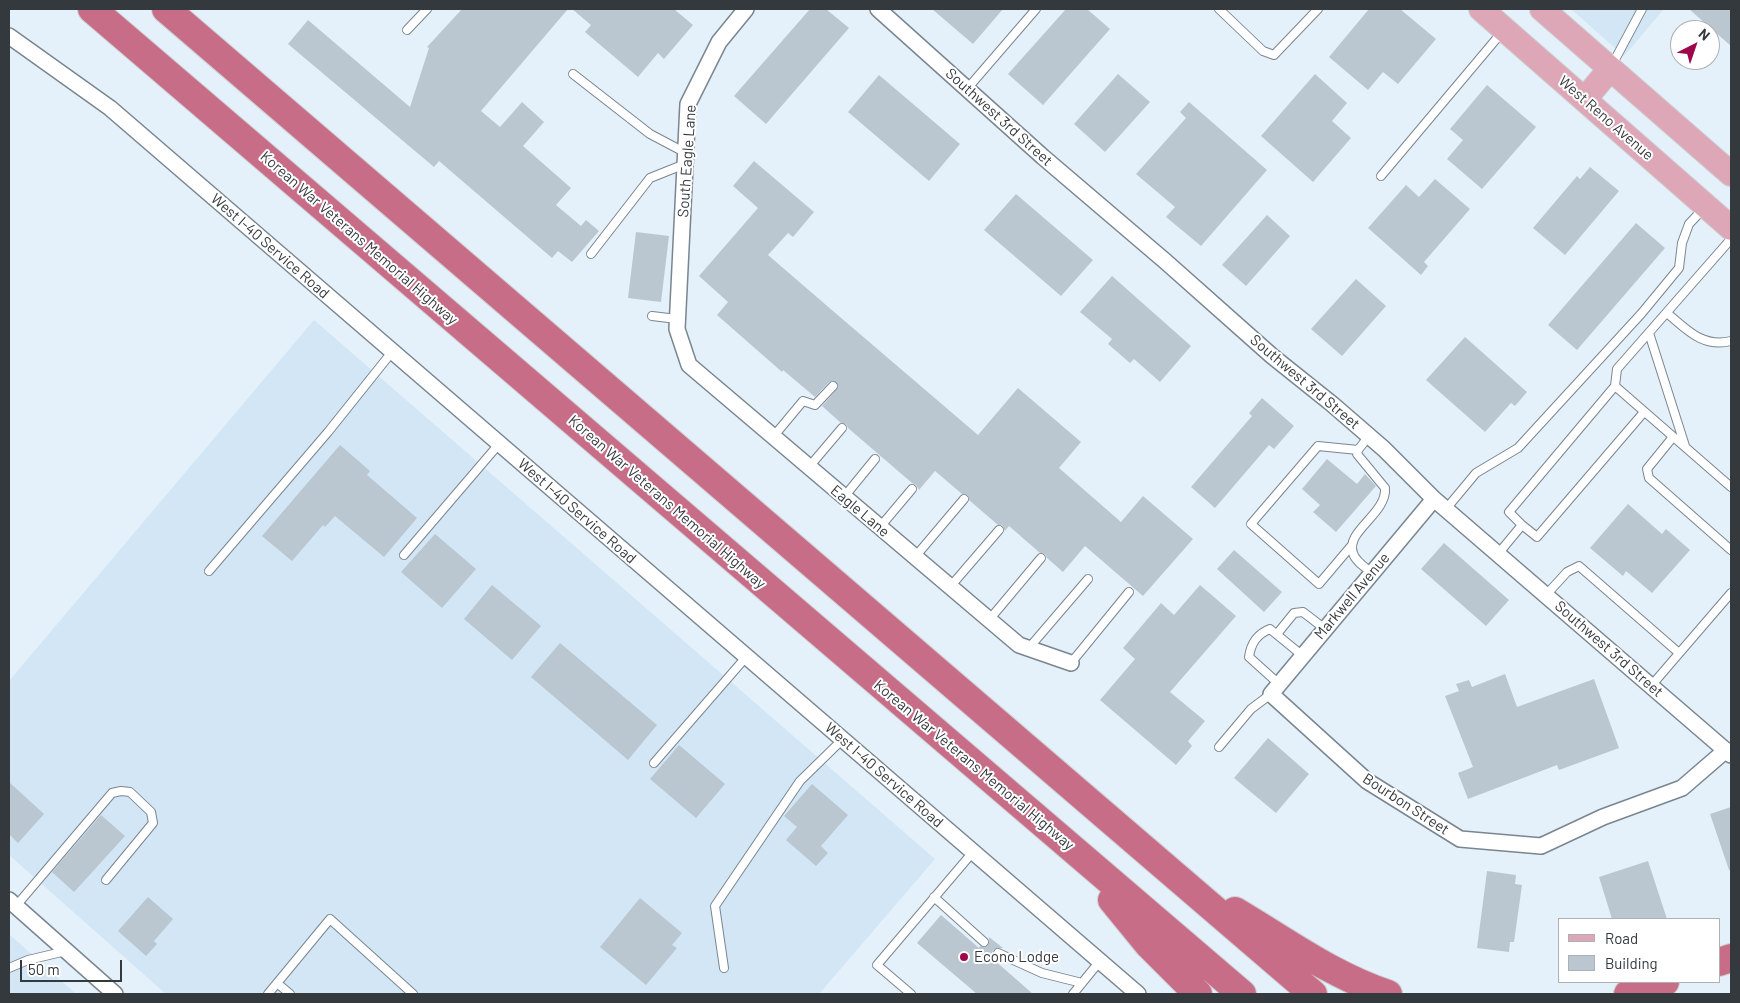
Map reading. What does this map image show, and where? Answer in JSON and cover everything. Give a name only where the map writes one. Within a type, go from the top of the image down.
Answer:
[{"type":"highway","name":"Korean War Veterans Memorial Highway","points":[[92,9],[1242,994]]},
{"type":"highway","points":[[166,9],[1313,994]]},
{"type":"highway","points":[[1063,841],[1148,944],[1198,994]]},
{"type":"highway","points":[[1170,872],[1345,978],[1388,994]]},
{"type":"highway","points":[[1628,994],[1662,983]]},
{"type":"main road","name":"West Reno Avenue","points":[[1481,9],[1731,228]]},
{"type":"main road","points":[[1542,9],[1731,174]]},
{"type":"main road","points":[[1585,99],[1610,69]]},
{"type":"street","name":"South Eagle Lane","points":[[677,324],[688,104],[719,42],[746,9]]},
{"type":"street","name":"Southwest 3rd Street","points":[[878,9],[1043,157],[1165,261],[1272,356],[1369,436],[1434,499],[1728,753]]},
{"type":"street","name":"West I-40 Service Road","points":[[9,36],[110,108],[1138,994]]},
{"type":"street","name":"Eagle Lane","points":[[677,324],[689,365],[1019,645],[1071,663]]},
{"type":"street","name":"Markwell Avenue","points":[[1275,689],[1434,499]]},
{"type":"street","name":"Bourbon Street","points":[[1275,689],[1367,781],[1460,839],[1541,846],[1603,817],[1682,788],[1728,753]]},
{"type":"street","points":[[12,903],[115,994]]},
{"type":"lane","points":[[407,30],[427,9]]},
{"type":"lane","points":[[967,89],[1036,9]]},
{"type":"lane","points":[[1219,9],[1263,51],[1274,55],[1318,9]]},
{"type":"lane","points":[[1610,69],[1642,9]]},
{"type":"lane","points":[[1381,176],[1505,29]]},
{"type":"lane","points":[[573,74],[650,134],[685,158],[650,178],[591,254]]},
{"type":"lane","points":[[1446,509],[1476,472],[1518,448],[1641,314],[1679,268],[1682,243],[1689,224],[1706,206]]},
{"type":"lane","points":[[1644,412],[1538,537],[1509,512],[1615,386],[1618,369],[1731,239]]},
{"type":"lane","points":[[1667,312],[1704,342],[1721,344],[1731,341]]},
{"type":"lane","points":[[652,316],[677,324]]},
{"type":"lane","points":[[1649,333],[1686,448]]},
{"type":"lane","points":[[209,570],[328,432],[392,352]]},
{"type":"lane","points":[[773,437],[803,401],[815,405],[833,386]]},
{"type":"lane","points":[[1615,386],[1731,487]]},
{"type":"lane","points":[[809,467],[842,428]]},
{"type":"lane","points":[[1369,436],[1358,450],[1358,454],[1364,465],[1376,475],[1385,488],[1385,493],[1382,504],[1354,538],[1352,552],[1372,573]]},
{"type":"lane","points":[[1674,437],[1647,469],[1649,478],[1731,550]]},
{"type":"lane","points":[[404,555],[499,444]]},
{"type":"lane","points":[[1352,545],[1319,584],[1251,524],[1318,446],[1358,450]]},
{"type":"lane","points":[[844,497],[875,459]]},
{"type":"lane","points":[[880,527],[912,488]]},
{"type":"lane","points":[[915,557],[964,499]]},
{"type":"lane","points":[[1498,554],[1522,525]]},
{"type":"lane","points":[[950,587],[999,530]]},
{"type":"lane","points":[[989,620],[1041,558]]},
{"type":"lane","points":[[1546,595],[1567,572],[1579,566],[1679,653]]},
{"type":"lane","points":[[1028,649],[1088,579]]},
{"type":"lane","points":[[1071,663],[1129,592]]},
{"type":"lane","points":[[1651,686],[1731,593]]},
{"type":"lane","points":[[1276,634],[1294,613],[1303,612],[1325,629]]},
{"type":"lane","points":[[1219,747],[1251,709],[1275,689],[1248,657],[1251,646],[1261,632],[1270,629],[1303,656]]},
{"type":"lane","points":[[654,763],[747,656]]},
{"type":"lane","points":[[724,968],[715,906],[800,781],[843,739]]},
{"type":"lane","points":[[12,903],[112,794],[121,791],[130,792],[151,812],[153,823],[106,880]]},
{"type":"lane","points":[[911,994],[877,965],[973,852]]},
{"type":"lane","points":[[934,897],[984,942]]},
{"type":"lane","points":[[268,994],[330,919],[413,994]]},
{"type":"lane","points":[[9,968],[28,960],[66,951]]},
{"type":"lane","points":[[998,953],[1042,973],[1082,983]]},
{"type":"lane","points":[[1073,994],[1100,961]]},
{"type":"lane","points":[[278,983],[290,994]]},
{"type":"shaded area","points":[[1571,9],[1664,9],[1624,56]]},
{"type":"shaded area","points":[[314,320],[935,859],[819,994],[166,994],[9,855],[9,681]]},
{"type":"shaded area","points":[[9,934],[76,994],[9,994]]},
{"type":"building","points":[[462,9],[568,9],[481,111],[500,127],[522,102],[544,122],[523,146],[571,188],[556,205],[581,226],[586,220],[599,231],[572,262],[558,251],[552,258],[439,161],[434,167],[288,44],[308,20],[410,107],[429,48],[427,47]]},
{"type":"building","points":[[572,9],[674,9],[693,25],[664,59],[658,53],[638,77],[585,32],[591,25]]},
{"type":"building","points":[[810,9],[826,9],[849,28],[766,124],[734,96]]},
{"type":"building","points":[[932,9],[1003,9],[973,44]]},
{"type":"building","points":[[1066,9],[1087,9],[1110,29],[1043,105],[1008,74]]},
{"type":"building","points":[[1369,9],[1400,9],[1436,39],[1398,84],[1383,72],[1368,90],[1329,57]]},
{"type":"building","points":[[1689,9],[1731,9],[1731,46],[1720,36],[1720,20],[1701,20]]},
{"type":"building","points":[[1118,74],[1150,102],[1105,152],[1074,124]]},
{"type":"building","points":[[1315,74],[1347,103],[1332,121],[1351,138],[1313,182],[1261,136]]},
{"type":"building","points":[[879,75],[960,144],[929,181],[848,112]]},
{"type":"building","points":[[1487,85],[1536,127],[1482,189],[1447,159],[1463,140],[1450,129]]},
{"type":"building","points":[[1189,102],[1267,170],[1201,246],[1166,217],[1175,207],[1136,174],[1186,118],[1180,112]]},
{"type":"building","points":[[754,161],[814,212],[793,237],[788,233],[768,255],[833,311],[978,435],[1018,388],[1081,442],[1059,468],[1121,522],[1143,496],[1193,539],[1143,596],[1085,546],[1063,572],[1045,554],[1040,553],[1009,526],[1005,531],[1002,525],[998,525],[969,500],[968,495],[962,494],[935,471],[919,490],[916,485],[848,428],[846,424],[841,423],[822,406],[837,389],[838,385],[836,382],[829,382],[815,397],[783,370],[782,372],[717,315],[728,302],[699,276],[758,208],[733,186]]},
{"type":"building","points":[[1590,167],[1619,191],[1565,255],[1533,228],[1577,176],[1580,179]]},
{"type":"building","points":[[1435,179],[1470,209],[1424,262],[1428,266],[1421,275],[1368,228],[1406,185],[1419,197]]},
{"type":"building","points":[[1016,194],[1093,260],[1061,296],[984,230]]},
{"type":"building","points":[[1267,215],[1290,236],[1246,286],[1222,265]]},
{"type":"building","points":[[1636,223],[1665,248],[1577,350],[1548,325]]},
{"type":"building","points":[[636,232],[669,236],[661,302],[628,298]]},
{"type":"building","points":[[1112,276],[1191,346],[1160,382],[1134,359],[1130,363],[1108,344],[1112,339],[1080,312]]},
{"type":"building","points":[[1356,279],[1386,306],[1342,356],[1311,329]]},
{"type":"building","points":[[1465,337],[1527,392],[1515,406],[1511,403],[1485,432],[1426,380]]},
{"type":"building","points":[[1262,398],[1294,426],[1274,449],[1269,445],[1215,508],[1191,487],[1252,416],[1249,413]]},
{"type":"building","points":[[340,445],[370,471],[367,475],[417,518],[384,557],[335,516],[325,527],[323,525],[292,561],[262,536]]},
{"type":"building","points":[[1327,459],[1357,484],[1365,474],[1376,486],[1336,532],[1313,512],[1320,505],[1302,489]]},
{"type":"building","points":[[1628,504],[1662,534],[1666,529],[1690,550],[1652,593],[1626,571],[1623,576],[1590,548]]},
{"type":"building","points":[[435,534],[476,569],[442,608],[401,572]]},
{"type":"building","points":[[1444,543],[1509,600],[1486,626],[1421,569]]},
{"type":"building","points":[[1234,550],[1282,592],[1264,612],[1217,569]]},
{"type":"building","points":[[492,585],[541,626],[512,660],[464,619]]},
{"type":"building","points":[[1200,585],[1236,616],[1170,692],[1205,721],[1188,741],[1192,746],[1176,765],[1100,700],[1135,659],[1123,648],[1161,603],[1174,615]]},
{"type":"building","points":[[560,643],[657,725],[628,760],[531,677]]},
{"type":"building","points":[[1505,674],[1517,707],[1594,679],[1619,748],[1559,770],[1557,765],[1468,799],[1458,773],[1473,767],[1445,696],[1459,691],[1456,684],[1469,680],[1472,687]]},
{"type":"building","points":[[1268,738],[1309,774],[1276,813],[1234,778]]},
{"type":"building","points":[[679,745],[725,784],[696,818],[650,779]]},
{"type":"building","points":[[9,782],[44,814],[18,843],[9,834]]},
{"type":"building","points":[[812,784],[848,815],[821,846],[828,853],[816,866],[786,840],[797,827],[784,816]]},
{"type":"building","points":[[1731,807],[1731,870],[1729,870],[1710,814]]},
{"type":"building","points":[[101,815],[125,836],[74,892],[52,872]]},
{"type":"building","points":[[1648,861],[1667,918],[1612,918],[1599,877]]},
{"type":"building","points":[[1487,871],[1516,875],[1515,884],[1522,885],[1514,942],[1510,942],[1509,952],[1477,948]]},
{"type":"building","points":[[148,897],[173,919],[154,941],[157,944],[146,956],[118,931]]},
{"type":"building","points":[[640,898],[682,933],[672,945],[677,948],[646,985],[600,947]]},
{"type":"building","name":"Econo Lodge","points":[[941,915],[979,948],[980,946],[985,947],[988,945],[989,937],[1003,948],[994,949],[992,953],[993,959],[1033,994],[977,994],[917,943]]},
{"type":"place","name":"Econo Lodge","points":[[964,957]]}]
